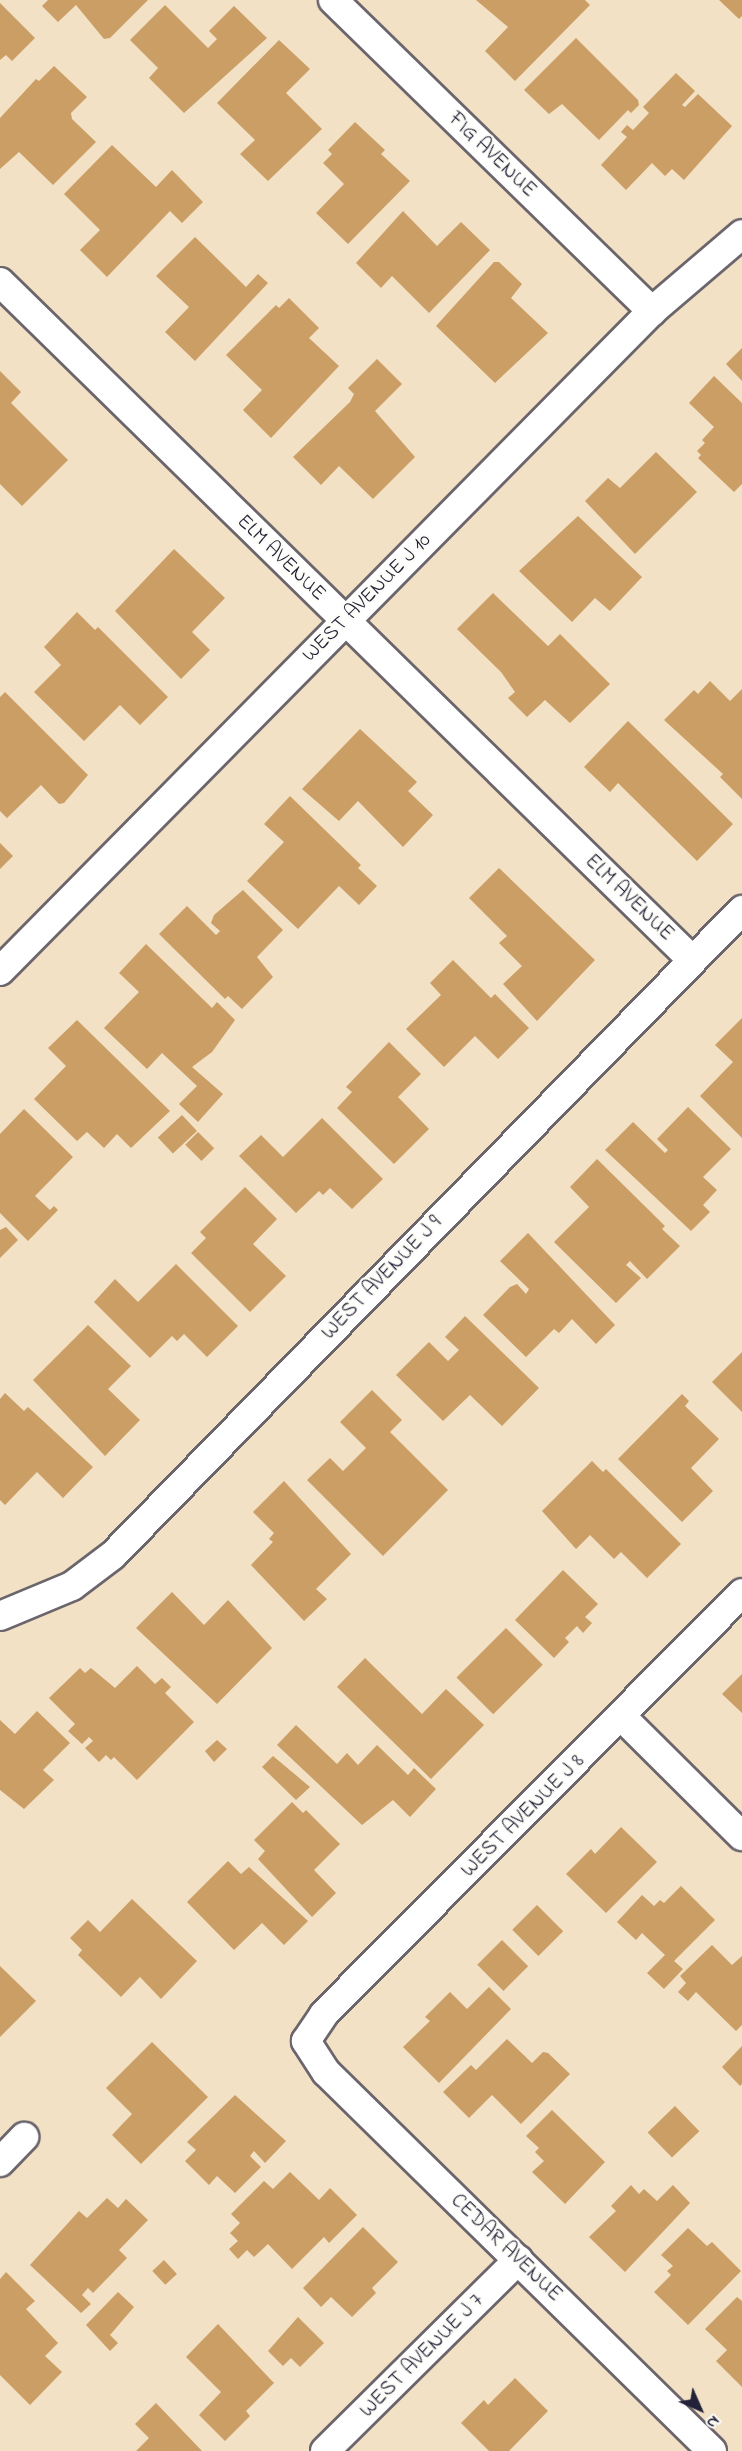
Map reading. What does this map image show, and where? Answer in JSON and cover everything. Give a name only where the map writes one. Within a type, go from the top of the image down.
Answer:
[{"type":"street","name":"FIG AVENUE","points":[[333,0],[652,311]]},
{"type":"street","name":"WEST AVENUE J 10","points":[[0,971],[652,311],[742,234]]},
{"type":"street","name":"ELM AVENUE","points":[[0,282],[692,960]]},
{"type":"street","name":"WEST AVENUE J 9","points":[[0,1616],[72,1586],[113,1555],[742,910]]},
{"type":"street","name":"WEST AVENUE J 8","points":[[306,2041],[324,2014],[622,1717],[742,1593]]},
{"type":"street","points":[[622,1717],[742,1836]]},
{"type":"street","name":"CEDAR AVENUE","points":[[306,2041],[326,2072],[712,2451]]},
{"type":"street","points":[[0,2162],[24,2137]]},
{"type":"street","name":"WEST AVENUE J 7","points":[[325,2451],[518,2260]]},
{"type":"building","points":[[48,0],[148,0],[110,38],[104,39],[76,5],[58,22],[42,6]]},
{"type":"building","points":[[476,0],[585,0],[590,5],[515,81],[485,51],[508,27]]},
{"type":"building","points":[[719,0],[742,0],[742,16],[739,19]]},
{"type":"building","points":[[0,3],[35,38],[12,61],[6,55],[0,60]]},
{"type":"building","points":[[165,5],[208,48],[217,39],[209,31],[234,6],[267,38],[184,113],[149,78],[158,68],[130,40]]},
{"type":"building","points":[[576,38],[638,100],[639,105],[631,113],[628,110],[599,140],[562,104],[549,114],[524,90]]},
{"type":"building","points":[[279,40],[310,69],[286,93],[322,129],[268,181],[240,154],[255,140],[217,103]]},
{"type":"building","points":[[54,66],[87,97],[71,113],[72,119],[96,142],[53,185],[19,152],[0,169],[0,118],[36,79],[39,81]]},
{"type":"building","points":[[676,73],[695,91],[682,105],[685,107],[698,94],[732,126],[684,180],[672,169],[665,176],[652,163],[626,190],[601,165],[627,137],[621,132],[627,125],[633,130],[649,113],[643,107]]},
{"type":"building","points":[[355,122],[385,150],[381,154],[410,181],[348,244],[316,213],[344,184],[323,163],[332,154],[328,150]]},
{"type":"building","points":[[112,145],[156,187],[172,170],[203,202],[182,223],[170,211],[107,277],[80,250],[100,230],[64,194]]},
{"type":"building","points":[[403,211],[437,246],[461,222],[490,250],[429,313],[392,276],[381,288],[356,263]]},
{"type":"building","points":[[195,237],[246,287],[258,274],[268,283],[195,361],[165,332],[189,307],[156,276]]},
{"type":"building","points":[[494,262],[499,262],[522,284],[511,298],[548,333],[495,383],[436,326]]},
{"type":"building","points":[[289,298],[319,328],[309,338],[339,366],[271,438],[243,410],[262,390],[226,355],[276,305],[279,308]]},
{"type":"building","points":[[742,348],[742,381],[726,364]]},
{"type":"building","points":[[377,359],[402,384],[375,411],[415,457],[373,499],[339,466],[321,485],[293,457],[350,402],[354,394],[348,388]]},
{"type":"building","points":[[0,371],[21,392],[11,403],[68,460],[22,506],[0,484]]},
{"type":"building","points":[[714,376],[742,403],[742,484],[734,492],[698,458],[701,455],[697,451],[705,443],[702,440],[714,427],[689,403]]},
{"type":"building","points":[[656,452],[697,492],[635,554],[585,501],[608,478],[620,488]]},
{"type":"building","points":[[578,516],[642,577],[610,611],[595,598],[572,622],[519,571]]},
{"type":"building","points":[[174,549],[225,598],[192,632],[210,650],[181,679],[115,611]]},
{"type":"building","points":[[493,593],[548,646],[560,634],[610,684],[570,723],[545,700],[527,717],[508,698],[515,692],[501,672],[457,629]]},
{"type":"building","points":[[77,612],[95,630],[98,627],[168,697],[140,725],[120,705],[84,741],[34,692],[61,665],[44,647]]},
{"type":"building","points":[[710,681],[730,701],[742,689],[742,799],[720,777],[723,774],[664,720],[694,690],[698,694]]},
{"type":"building","points":[[5,692],[88,775],[64,803],[59,804],[41,785],[7,818],[0,811],[0,697]]},
{"type":"building","points":[[628,721],[733,824],[697,861],[618,783],[610,792],[584,767]]},
{"type":"building","points":[[360,729],[417,782],[408,791],[433,815],[403,847],[358,801],[339,821],[302,789]]},
{"type":"building","points":[[290,796],[361,865],[358,868],[377,886],[359,905],[339,886],[298,929],[247,881],[284,842],[264,824]]},
{"type":"building","points":[[0,843],[13,856],[0,869]]},
{"type":"building","points":[[499,868],[595,960],[537,1021],[503,984],[522,966],[499,943],[507,936],[469,898]]},
{"type":"building","points":[[243,890],[283,930],[257,957],[273,977],[242,1009],[228,996],[225,999],[159,934],[187,906],[216,935],[220,931],[211,923],[214,915]]},
{"type":"building","points":[[146,944],[212,1008],[217,1002],[235,1020],[212,1052],[192,1067],[223,1094],[198,1122],[179,1104],[197,1086],[162,1053],[147,1069],[104,1028],[139,992],[119,973]]},
{"type":"building","points":[[453,960],[491,998],[495,994],[529,1028],[498,1059],[475,1036],[444,1067],[406,1029],[441,995],[430,983]]},
{"type":"building","points":[[742,1018],[742,1138],[700,1096],[733,1062],[715,1045]]},
{"type":"building","points":[[77,1020],[170,1111],[131,1148],[117,1134],[104,1148],[87,1132],[77,1141],[34,1099],[66,1066],[48,1048]]},
{"type":"building","points":[[389,1042],[421,1074],[398,1097],[429,1129],[394,1164],[337,1108],[352,1092],[346,1087]]},
{"type":"building","points":[[688,1107],[731,1149],[703,1177],[717,1190],[703,1205],[710,1212],[691,1231],[605,1150],[633,1122],[665,1153],[668,1150],[657,1139]]},
{"type":"building","points":[[24,1109],[73,1157],[35,1196],[50,1210],[54,1206],[58,1210],[28,1241],[0,1213],[0,1134]]},
{"type":"building","points":[[182,1115],[197,1131],[173,1154],[158,1138]]},
{"type":"building","points":[[322,1118],[383,1179],[352,1209],[330,1188],[323,1195],[319,1191],[296,1213],[239,1156],[261,1135],[283,1157]]},
{"type":"building","points":[[198,1132],[214,1148],[202,1161],[185,1145]]},
{"type":"building","points":[[597,1159],[665,1226],[662,1229],[680,1246],[647,1279],[630,1261],[626,1265],[641,1278],[616,1303],[554,1242],[589,1207],[570,1187]]},
{"type":"building","points":[[245,1187],[277,1219],[253,1244],[286,1276],[250,1312],[191,1253],[206,1238],[200,1232]]},
{"type":"building","points":[[6,1227],[18,1240],[0,1258],[0,1230]]},
{"type":"building","points":[[528,1233],[615,1325],[596,1344],[572,1319],[559,1333],[554,1329],[526,1357],[483,1315],[510,1287],[517,1284],[526,1294],[529,1289],[500,1261]]},
{"type":"building","points":[[176,1264],[238,1326],[207,1357],[184,1334],[177,1341],[172,1336],[150,1358],[94,1302],[115,1279],[138,1302]]},
{"type":"building","points":[[465,1316],[539,1388],[502,1426],[470,1395],[443,1421],[396,1375],[429,1342],[448,1361],[459,1350],[445,1337]]},
{"type":"building","points":[[88,1325],[131,1366],[108,1389],[140,1420],[105,1456],[33,1380]]},
{"type":"building","points":[[742,1352],[742,1412],[712,1382]]},
{"type":"building","points":[[372,1390],[402,1420],[390,1432],[448,1490],[383,1556],[307,1480],[330,1458],[343,1471],[366,1448],[340,1422]]},
{"type":"building","points":[[5,1393],[24,1411],[28,1407],[93,1467],[63,1498],[37,1472],[5,1505],[0,1500],[0,1399]]},
{"type":"building","points":[[682,1394],[689,1401],[685,1406],[719,1439],[691,1468],[713,1491],[682,1522],[618,1459]]},
{"type":"building","points":[[592,1461],[603,1472],[606,1469],[681,1544],[647,1578],[621,1552],[614,1559],[590,1535],[576,1549],[542,1511]]},
{"type":"building","points":[[284,1481],[351,1554],[316,1589],[327,1599],[304,1621],[251,1565],[273,1542],[269,1539],[274,1533],[253,1512]]},
{"type":"building","points":[[563,1570],[598,1604],[585,1617],[592,1623],[583,1633],[577,1626],[565,1638],[569,1642],[554,1658],[515,1620]]},
{"type":"building","points":[[172,1592],[204,1625],[228,1600],[272,1648],[217,1704],[136,1628]]},
{"type":"building","points":[[506,1628],[543,1665],[493,1714],[457,1677]]},
{"type":"building","points":[[365,1658],[422,1714],[446,1689],[484,1725],[431,1779],[337,1687]]},
{"type":"building","points":[[137,1666],[155,1684],[162,1678],[171,1687],[165,1693],[194,1722],[137,1780],[114,1757],[111,1760],[106,1755],[99,1762],[85,1748],[93,1741],[89,1737],[82,1744],[68,1731],[75,1724],[49,1698],[80,1668],[85,1673],[91,1668],[115,1688]]},
{"type":"building","points":[[742,1674],[742,1713],[722,1694]]},
{"type":"building","points":[[37,1711],[70,1743],[43,1770],[54,1780],[24,1809],[0,1790],[0,1720],[15,1734]]},
{"type":"building","points":[[296,1725],[337,1764],[347,1753],[358,1765],[377,1745],[408,1775],[414,1768],[436,1789],[410,1817],[393,1800],[362,1825],[277,1745]]},
{"type":"building","points":[[217,1740],[227,1749],[214,1762],[205,1751]]},
{"type":"building","points":[[273,1756],[310,1787],[296,1800],[262,1767]]},
{"type":"building","points":[[292,1802],[303,1813],[306,1810],[340,1844],[314,1870],[336,1893],[312,1917],[258,1859],[265,1851],[254,1840]]},
{"type":"building","points":[[621,1827],[657,1862],[606,1913],[566,1874],[591,1849],[595,1854]]},
{"type":"building","points":[[228,1861],[241,1874],[249,1867],[308,1921],[284,1945],[262,1923],[234,1950],[187,1902]]},
{"type":"building","points":[[681,1886],[715,1920],[674,1961],[683,1969],[664,1989],[647,1973],[665,1955],[642,1933],[636,1940],[617,1922],[642,1895],[654,1906],[660,1900],[664,1903]]},
{"type":"building","points":[[132,1899],[197,1961],[161,1999],[140,1977],[121,1997],[78,1955],[82,1950],[70,1938],[88,1920],[100,1932]]},
{"type":"building","points":[[537,1905],[563,1931],[538,1956],[512,1930]]},
{"type":"building","points":[[502,1940],[528,1966],[503,1991],[477,1965]]},
{"type":"building","points":[[712,1945],[732,1965],[742,1956],[742,2025],[736,2031],[696,1992],[688,2001],[678,1992],[686,1983],[680,1976]]},
{"type":"building","points":[[0,1966],[36,2001],[0,2037]]},
{"type":"building","points":[[489,1987],[511,2009],[439,2083],[403,2047],[430,2021],[425,2017],[450,1992],[467,2009]]},
{"type":"building","points":[[507,2039],[532,2063],[543,2052],[548,2053],[570,2074],[521,2124],[492,2095],[469,2118],[443,2092],[471,2065],[476,2070]]},
{"type":"building","points":[[152,2042],[208,2097],[141,2164],[112,2135],[132,2114],[106,2088]]},
{"type":"building","points":[[742,2046],[742,2084],[740,2086],[722,2067]]},
{"type":"building","points":[[235,2095],[286,2141],[265,2163],[254,2151],[250,2156],[261,2167],[235,2193],[217,2176],[209,2185],[185,2161],[196,2150],[187,2142]]},
{"type":"building","points":[[675,2106],[699,2131],[672,2158],[648,2132]]},
{"type":"building","points":[[552,2110],[605,2162],[565,2204],[532,2172],[544,2161],[535,2152],[539,2148],[526,2136]]},
{"type":"building","points":[[290,2172],[319,2200],[330,2188],[357,2215],[329,2243],[324,2237],[292,2269],[268,2244],[254,2257],[247,2250],[238,2259],[229,2249],[238,2241],[230,2233],[240,2223],[231,2214],[264,2181],[273,2189]]},
{"type":"building","points":[[631,2185],[639,2194],[644,2189],[657,2201],[673,2185],[690,2203],[625,2272],[589,2237],[616,2211],[611,2206]]},
{"type":"building","points":[[107,2198],[118,2208],[126,2199],[148,2220],[119,2250],[127,2258],[93,2293],[88,2288],[82,2295],[91,2304],[81,2313],[30,2265],[79,2211],[87,2218]]},
{"type":"building","points":[[363,2227],[398,2262],[372,2288],[376,2293],[352,2317],[331,2297],[321,2307],[303,2288]]},
{"type":"building","points":[[688,2228],[707,2246],[712,2242],[741,2271],[688,2325],[654,2292],[671,2275],[667,2271],[673,2266],[661,2255]]},
{"type":"building","points":[[164,2260],[177,2274],[165,2285],[152,2271]]},
{"type":"building","points":[[6,2272],[35,2301],[26,2309],[58,2343],[45,2356],[62,2372],[30,2405],[0,2375],[0,2279]]},
{"type":"building","points":[[118,2292],[134,2307],[110,2335],[118,2343],[110,2351],[86,2325]]},
{"type":"building","points":[[737,2297],[742,2301],[742,2387],[716,2361],[727,2350],[705,2329]]},
{"type":"building","points":[[298,2317],[324,2343],[300,2367],[291,2358],[283,2366],[268,2351]]},
{"type":"building","points":[[218,2324],[274,2383],[246,2411],[250,2416],[225,2441],[199,2415],[221,2392],[186,2357]]},
{"type":"building","points":[[515,2378],[548,2411],[509,2451],[489,2451],[461,2423],[484,2400],[488,2405]]},
{"type":"building","points":[[156,2403],[202,2451],[136,2451],[149,2438],[135,2424]]}]
